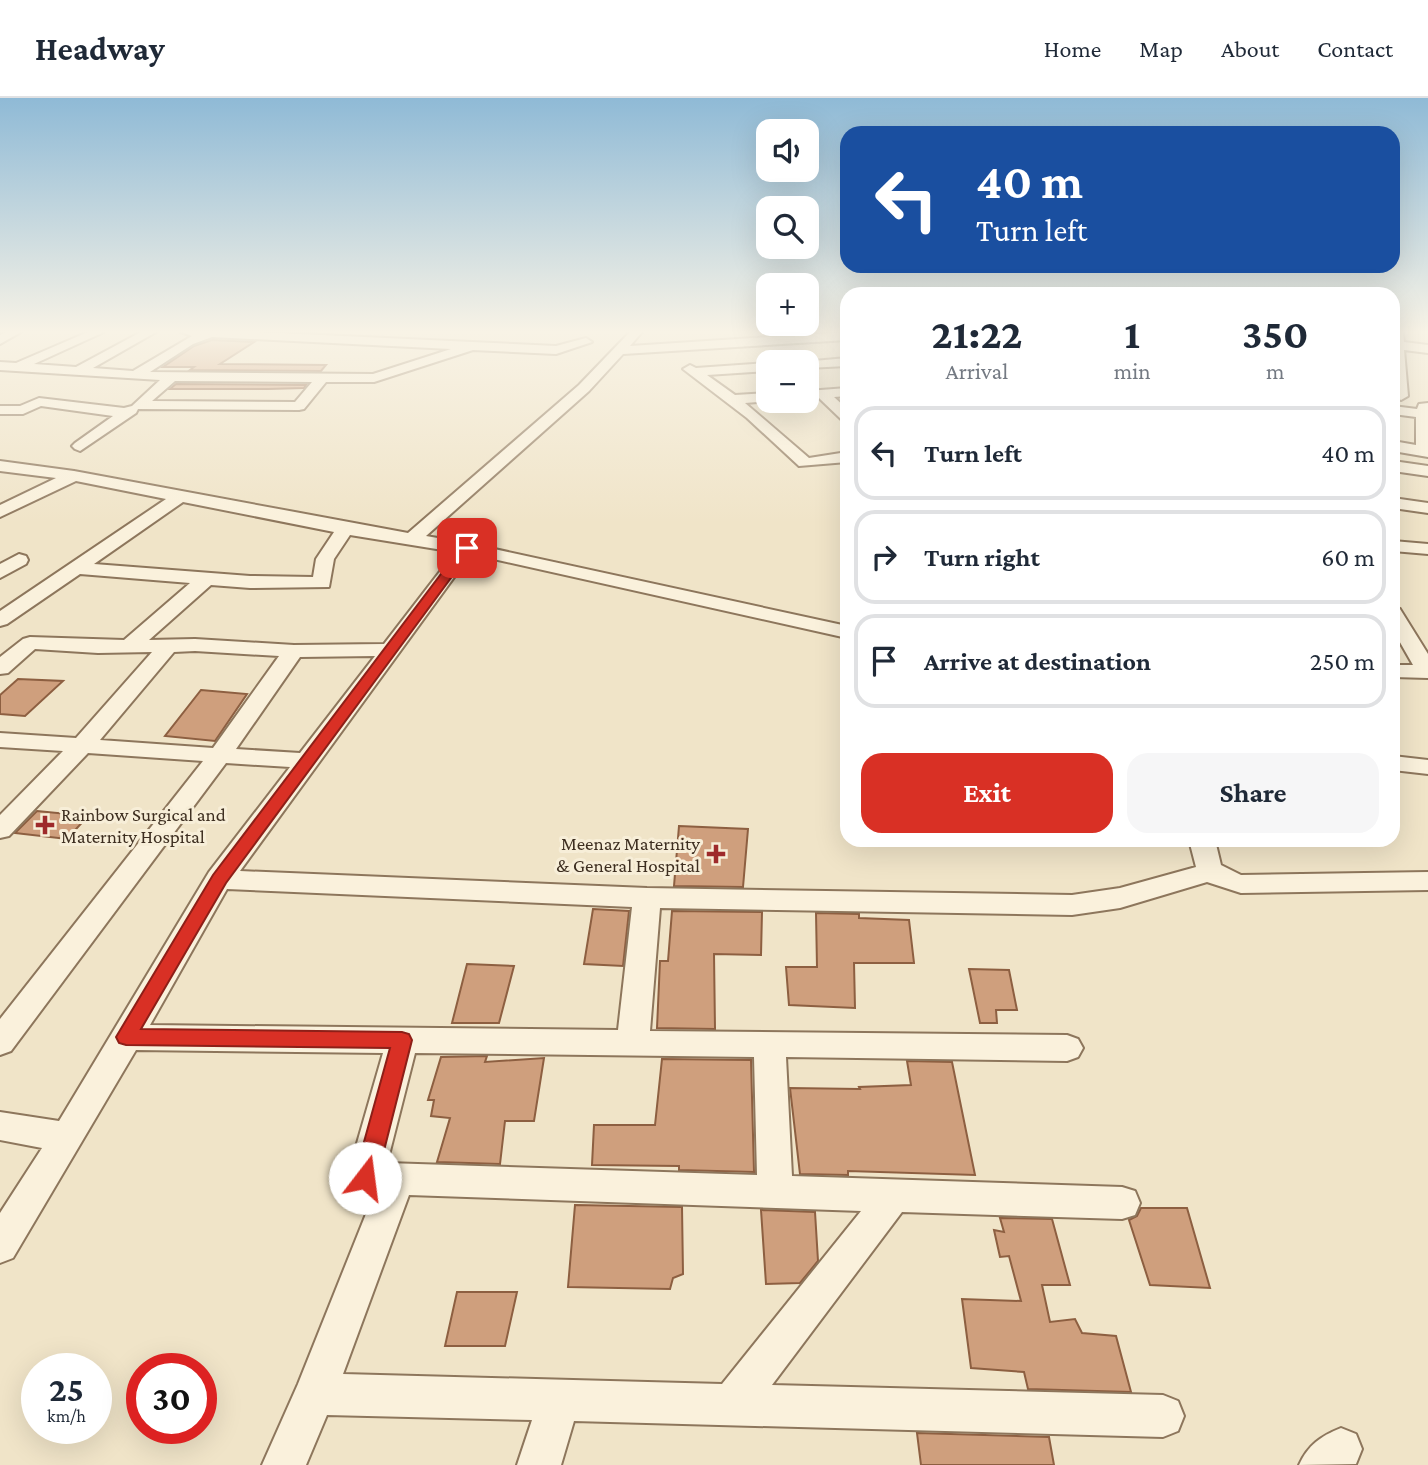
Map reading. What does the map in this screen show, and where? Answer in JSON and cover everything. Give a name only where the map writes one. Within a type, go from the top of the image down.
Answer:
[{"type":"street","points":[[0,409],[22,396]]},
{"type":"street","points":[[80,446],[149,396]]},
{"type":"street","points":[[0,409],[23,410],[39,402],[132,410],[299,406],[307,396]]},
{"type":"street","points":[[412,539],[574,396]]},
{"type":"street","points":[[729,396],[776,433],[805,463],[840,458]]},
{"type":"street","points":[[825,396],[840,410]]},
{"type":"street","points":[[1400,396],[1422,399],[1425,409],[1422,443],[1428,450]]},
{"type":"street","points":[[734,399],[756,398]]},
{"type":"street","points":[[1400,410],[1425,409]]},
{"type":"street","points":[[1400,447],[1428,450]]},
{"type":"street","points":[[0,466],[74,476],[345,529],[467,548],[840,630]]},
{"type":"street","points":[[1400,468],[1428,471]]},
{"type":"street","points":[[0,512],[74,476]]},
{"type":"street","points":[[0,492],[37,493]]},
{"type":"street","points":[[0,620],[180,497]]},
{"type":"street","points":[[1400,504],[1428,508]]},
{"type":"street","points":[[75,568],[206,579],[322,583],[325,559],[345,529]]},
{"type":"street","points":[[1400,547],[1428,549]]},
{"type":"street","points":[[0,1246],[68,1137],[219,879],[467,548]]},
{"type":"street","points":[[0,572],[19,560]]},
{"type":"street","points":[[129,646],[206,579]]},
{"type":"street","points":[[1400,624],[1428,672]]},
{"type":"street","points":[[0,668],[30,643],[98,648],[169,645],[295,651],[389,650]]},
{"type":"street","points":[[0,830],[82,746],[169,645]]},
{"type":"street","points":[[0,1042],[220,755],[295,651]]},
{"type":"street","points":[[1400,671],[1428,672]]},
{"type":"street","points":[[0,740],[305,761]]},
{"type":"street","points":[[1400,764],[1428,767]]},
{"type":"street","points":[[1203,847],[1205,863],[1211,872],[1225,881],[1241,884],[1428,881]]},
{"type":"street","points":[[219,879],[647,898],[1072,905],[1120,898],[1211,872]]},
{"type":"street","points":[[633,1042],[647,898]]},
{"type":"street","points":[[126,1037],[1067,1048]]},
{"type":"street","points":[[402,1040],[365,1178],[1122,1203]]},
{"type":"street","points":[[769,1043],[775,1191]]},
{"type":"street","points":[[0,1126],[68,1137]]},
{"type":"street","points":[[284,1465],[315,1394],[398,1178]]},
{"type":"street","points":[[731,1405],[887,1206]]},
{"type":"street","points":[[315,1394],[1163,1416]]},
{"type":"street","points":[[539,1465],[560,1400]]},
{"type":"building","points":[[18,679],[63,681],[25,716],[0,714],[0,695]]},
{"type":"building","points":[[201,690],[247,694],[215,741],[165,736]]},
{"type":"building","points":[[37,811],[88,816],[67,839],[15,833]]},
{"type":"building","points":[[679,826],[748,829],[743,887],[674,886]]},
{"type":"building","points":[[593,909],[629,911],[623,966],[584,964]]},
{"type":"building","points":[[672,911],[762,912],[761,955],[714,954],[715,1029],[657,1028],[660,961],[668,961]]},
{"type":"building","points":[[816,913],[859,914],[859,918],[909,920],[914,963],[854,963],[855,1008],[789,1005],[786,967],[817,967]]},
{"type":"building","points":[[467,964],[514,966],[499,1023],[452,1023]]},
{"type":"building","points":[[969,969],[1009,970],[1017,1010],[996,1010],[997,1023],[980,1023]]},
{"type":"building","points":[[487,1056],[485,1062],[544,1058],[534,1121],[505,1121],[500,1164],[437,1162],[450,1118],[431,1116],[434,1100],[428,1100],[441,1057]]},
{"type":"building","points":[[662,1059],[751,1060],[754,1172],[679,1170],[679,1166],[592,1165],[594,1125],[655,1125]]},
{"type":"building","points":[[907,1061],[952,1062],[975,1175],[848,1171],[848,1175],[800,1174],[790,1088],[860,1089],[859,1087],[911,1085]]},
{"type":"building","points":[[575,1205],[682,1207],[683,1274],[673,1278],[670,1289],[568,1287]]},
{"type":"building","points":[[1141,1208],[1187,1208],[1210,1288],[1150,1285],[1129,1220],[1137,1216]]},
{"type":"building","points":[[761,1210],[815,1212],[818,1261],[800,1283],[766,1284]]},
{"type":"building","points":[[1000,1218],[1052,1219],[1070,1285],[1042,1285],[1050,1322],[1075,1319],[1082,1333],[1116,1336],[1131,1392],[1028,1389],[1024,1372],[971,1368],[962,1299],[1021,1301],[1009,1256],[1000,1257],[994,1230],[1004,1232]]},
{"type":"building","points":[[457,1292],[517,1292],[505,1346],[445,1346]]},
{"type":"building","points":[[917,1433],[1049,1437],[1054,1465],[921,1465]]},
{"type":"place","name":"Rainbow Surgical and Maternity Hospital","points":[[45,825]]},
{"type":"place","name":"Meenaz Maternity & General Hospital","points":[[716,854]]},
{"type":"route","points":[[365,1178],[402,1040],[126,1037],[219,879],[327,731],[467,548]]}]
